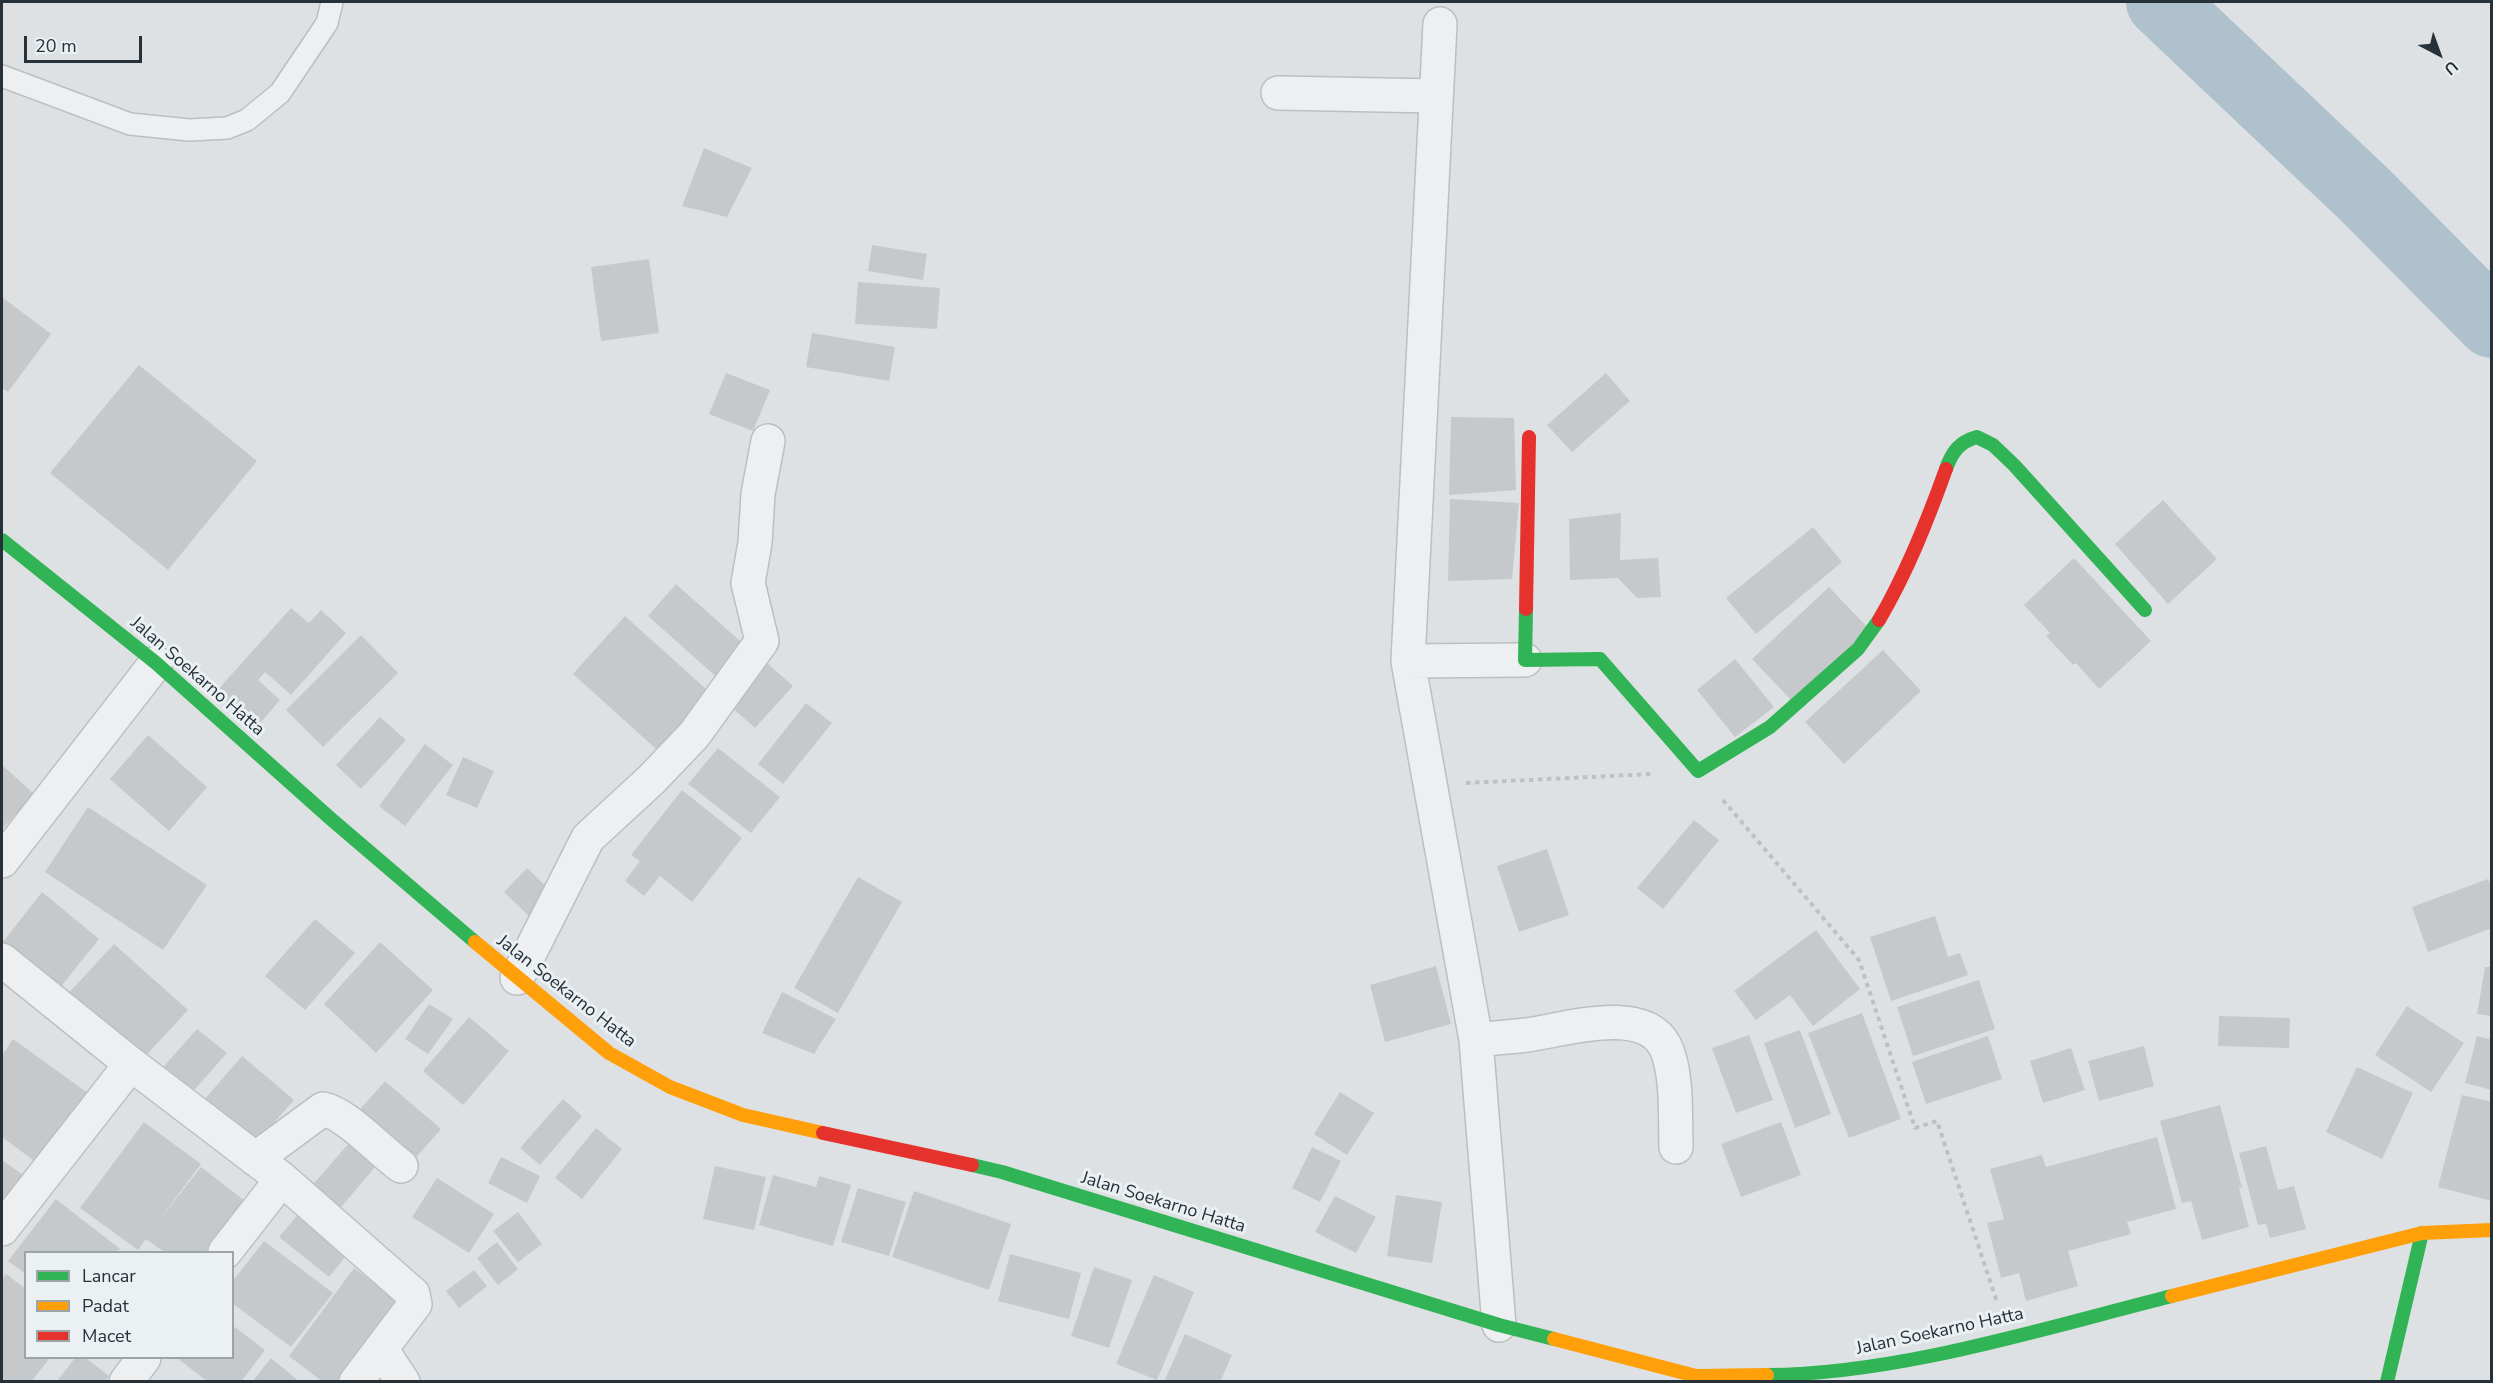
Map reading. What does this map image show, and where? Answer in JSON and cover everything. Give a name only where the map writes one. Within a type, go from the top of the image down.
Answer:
[{"type":"street","points":[[1440,24],[1408,661],[1476,1040],[1499,1325]]},
{"type":"street","points":[[1278,93],[1435,96]]},
{"type":"street","points":[[1525,660],[1529,437]]},
{"type":"street","points":[[1408,661],[1600,659],[1698,771],[1770,727],[1858,650],[1876,626],[1903,579],[1927,524],[1952,453],[1966,440],[1977,437],[1993,445],[2014,465],[2145,610]]},
{"type":"street","points":[[517,978],[588,838],[651,780],[694,735],[762,641],[748,583],[755,543],[758,494],[768,441]]},
{"type":"street","name":"Jalan Soekarno Hatta","points":[[2,540],[156,663],[331,819],[517,978],[609,1053],[670,1087],[743,1115],[1002,1172],[1499,1325],[1696,1376],[1782,1375],[1888,1364],[2008,1337],[2422,1233],[2492,1230]]},
{"type":"street","points":[[2,861],[156,663]]},
{"type":"street","points":[[2,960],[131,1064],[282,1179],[413,1294],[415,1304],[356,1382]]},
{"type":"street","points":[[1476,1040],[1528,1035],[1585,1024],[1642,1026],[1658,1036],[1666,1048],[1672,1068],[1676,1147]]},
{"type":"street","points":[[2,1228],[131,1064]]},
{"type":"street","points":[[255,1160],[323,1109],[350,1122],[401,1166]]},
{"type":"street","points":[[226,1251],[282,1179]]},
{"type":"street","points":[[2387,1382],[2422,1233]]},
{"type":"street","points":[[381,1349],[404,1382]]},
{"type":"street","points":[[126,1382],[143,1359]]},
{"type":"lane","points":[[2,76],[130,124],[189,130],[227,128],[248,120],[280,93],[327,23],[332,2]]},
{"type":"path","points":[[1430,785],[1698,771],[1859,960],[1915,1128],[1936,1121],[2008,1337]]},
{"type":"building","points":[[704,148],[752,168],[727,217],[682,206]]},
{"type":"building","points":[[872,245],[927,254],[923,280],[868,271]]},
{"type":"building","points":[[649,259],[659,333],[601,341],[591,267]]},
{"type":"building","points":[[858,282],[940,288],[937,329],[855,324]]},
{"type":"building","points":[[2,297],[51,334],[8,392],[2,388]]},
{"type":"building","points":[[812,333],[895,347],[889,381],[806,367]]},
{"type":"building","points":[[139,365],[257,461],[168,570],[50,473]]},
{"type":"building","points":[[726,373],[770,390],[753,431],[709,414]]},
{"type":"building","points":[[1606,373],[1630,401],[1572,452],[1547,425]]},
{"type":"building","points":[[1451,417],[1514,418],[1516,490],[1449,495]]},
{"type":"building","points":[[1450,499],[1519,503],[1512,579],[1448,581]]},
{"type":"building","points":[[2163,500],[2217,559],[2168,604],[2115,544]]},
{"type":"building","points":[[1621,513],[1620,560],[1658,558],[1661,597],[1637,598],[1618,578],[1570,580],[1569,519]]},
{"type":"building","points":[[1813,527],[1842,562],[1756,634],[1726,598]]},
{"type":"building","points":[[2074,558],[2151,641],[2099,689],[2076,663],[2073,665],[2046,636],[2050,633],[2024,605]]},
{"type":"building","points":[[676,584],[749,649],[721,681],[648,616]]},
{"type":"building","points":[[1829,587],[1869,629],[1792,701],[1752,659]]},
{"type":"building","points":[[291,608],[309,623],[321,610],[346,633],[291,695],[265,672],[258,680],[280,700],[255,729],[215,693]]},
{"type":"building","points":[[625,616],[717,699],[665,757],[573,674]]},
{"type":"building","points":[[361,635],[398,673],[323,747],[286,710]]},
{"type":"building","points":[[1883,650],[1921,691],[1844,764],[1805,722]]},
{"type":"building","points":[[1735,659],[1774,707],[1735,737],[1697,690]]},
{"type":"building","points":[[767,663],[793,686],[755,728],[729,705]]},
{"type":"building","points":[[806,703],[832,723],[783,784],[758,764]]},
{"type":"building","points":[[380,717],[406,740],[361,789],[336,765]]},
{"type":"building","points":[[148,735],[207,787],[169,831],[110,779]]},
{"type":"building","points":[[425,744],[453,765],[405,826],[379,806]]},
{"type":"building","points":[[718,748],[780,797],[751,833],[688,784]]},
{"type":"building","points":[[463,757],[494,771],[477,808],[446,795]]},
{"type":"building","points":[[2,765],[34,794],[2,829]]},
{"type":"building","points":[[682,790],[742,838],[692,902],[660,876],[644,896],[625,881],[640,861],[631,855]]},
{"type":"building","points":[[88,807],[207,885],[163,950],[45,872]]},
{"type":"building","points":[[1694,820],[1719,840],[1663,909],[1637,888]]},
{"type":"building","points":[[1547,849],[1569,915],[1519,932],[1497,866]]},
{"type":"building","points":[[527,868],[554,894],[531,918],[504,892]]},
{"type":"building","points":[[858,877],[902,902],[838,1013],[794,988]]},
{"type":"building","points":[[2488,879],[2492,888],[2492,928],[2428,952],[2412,907]]},
{"type":"building","points":[[42,892],[99,939],[55,994],[2,952],[2,943]]},
{"type":"building","points":[[1935,916],[1948,957],[1960,953],[1968,975],[1891,1001],[1870,937]]},
{"type":"building","points":[[315,919],[355,953],[305,1010],[265,976]]},
{"type":"building","points":[[1816,930],[1860,989],[1813,1026],[1790,995],[1756,1020],[1734,991]]},
{"type":"building","points":[[380,942],[433,990],[376,1053],[324,1004]]},
{"type":"building","points":[[114,944],[188,1010],[140,1062],[66,996]]},
{"type":"building","points":[[1436,966],[1451,1024],[1385,1042],[1370,985]]},
{"type":"building","points":[[2485,967],[2492,967],[2492,1016],[2477,1014]]},
{"type":"building","points":[[1979,980],[1995,1029],[1913,1056],[1897,1007]]},
{"type":"building","points":[[782,992],[836,1019],[814,1054],[762,1033]]},
{"type":"building","points":[[429,1004],[453,1019],[428,1054],[405,1039]]},
{"type":"building","points":[[2407,1006],[2464,1043],[2431,1092],[2375,1055]]},
{"type":"building","points":[[1862,1013],[1901,1119],[1849,1138],[1808,1033]]},
{"type":"building","points":[[2219,1016],[2290,1018],[2289,1048],[2218,1046]]},
{"type":"building","points":[[469,1017],[509,1051],[463,1105],[423,1071]]},
{"type":"building","points":[[197,1029],[227,1053],[187,1098],[158,1073]]},
{"type":"building","points":[[1800,1030],[1831,1114],[1795,1128],[1764,1043]]},
{"type":"building","points":[[1749,1035],[1773,1100],[1736,1113],[1712,1048]]},
{"type":"building","points":[[1988,1036],[2002,1079],[1926,1104],[1912,1062]]},
{"type":"building","points":[[2477,1036],[2492,1040],[2492,1090],[2465,1083]]},
{"type":"building","points":[[13,1039],[92,1096],[41,1166],[2,1137],[2,1055]]},
{"type":"building","points":[[2144,1046],[2154,1086],[2099,1101],[2088,1061]]},
{"type":"building","points":[[2071,1048],[2085,1090],[2043,1103],[2030,1061]]},
{"type":"building","points":[[242,1056],[294,1100],[255,1144],[204,1100]]},
{"type":"building","points":[[2357,1067],[2413,1093],[2382,1159],[2326,1132]]},
{"type":"building","points":[[385,1081],[441,1129],[412,1162],[356,1114]]},
{"type":"building","points":[[1340,1092],[1374,1113],[1347,1155],[1314,1134]]},
{"type":"building","points":[[2462,1095],[2492,1102],[2492,1201],[2438,1187]]},
{"type":"building","points":[[563,1099],[582,1116],[540,1165],[520,1148]]},
{"type":"building","points":[[2220,1105],[2242,1187],[2239,1188],[2249,1227],[2202,1240],[2191,1201],[2182,1203],[2160,1121]]},
{"type":"building","points":[[144,1122],[201,1164],[157,1223],[201,1167],[253,1207],[219,1251],[163,1251],[146,1239],[138,1250],[80,1208]]},
{"type":"building","points":[[1781,1122],[1801,1175],[1741,1197],[1721,1144]]},
{"type":"building","points":[[596,1128],[622,1149],[582,1199],[555,1178]]},
{"type":"building","points":[[2157,1137],[2176,1209],[2127,1222],[2131,1234],[2068,1251],[2078,1286],[2026,1301],[2019,1273],[2001,1278],[1987,1223],[2004,1219],[1990,1169],[2042,1155],[2046,1167]]},
{"type":"building","points":[[350,1142],[377,1165],[335,1214],[308,1190]]},
{"type":"building","points":[[2266,1146],[2278,1190],[2294,1186],[2306,1229],[2270,1238],[2266,1224],[2258,1225],[2239,1153]]},
{"type":"building","points":[[1312,1147],[1341,1161],[1320,1202],[1292,1188]]},
{"type":"building","points":[[501,1157],[540,1176],[527,1203],[488,1183]]},
{"type":"building","points":[[2,1160],[30,1180],[2,1212]]},
{"type":"building","points":[[715,1166],[766,1177],[754,1230],[703,1219]]},
{"type":"building","points":[[773,1175],[816,1187],[819,1176],[851,1185],[833,1246],[759,1225]]},
{"type":"building","points":[[437,1178],[494,1214],[469,1253],[412,1217]]},
{"type":"building","points":[[858,1188],[906,1202],[889,1256],[841,1242]]},
{"type":"building","points":[[914,1191],[1011,1224],[989,1290],[892,1257]]},
{"type":"building","points":[[1396,1195],[1442,1202],[1432,1263],[1387,1256]]},
{"type":"building","points":[[1335,1196],[1376,1217],[1356,1253],[1315,1232]]},
{"type":"building","points":[[56,1199],[120,1249],[117,1251],[24,1251],[24,1273],[8,1261]]},
{"type":"building","points":[[301,1211],[350,1251],[329,1277],[279,1237]]},
{"type":"building","points":[[518,1212],[542,1244],[518,1262],[493,1231]]},
{"type":"building","points":[[264,1241],[333,1293],[291,1347],[234,1304],[234,1279]]},
{"type":"building","points":[[497,1242],[518,1269],[498,1285],[477,1258]]},
{"type":"building","points":[[1010,1254],[1081,1273],[1069,1319],[998,1301]]},
{"type":"building","points":[[1094,1267],[1132,1280],[1109,1348],[1071,1336]]},
{"type":"building","points":[[354,1268],[401,1303],[343,1382],[323,1382],[289,1356]]},
{"type":"building","points":[[474,1270],[487,1286],[459,1308],[446,1291]]},
{"type":"building","points":[[6,1274],[24,1288],[24,1359],[49,1359],[31,1382],[2,1382],[2,1280]]},
{"type":"building","points":[[1154,1275],[1194,1292],[1157,1380],[1116,1364]]},
{"type":"building","points":[[234,1327],[265,1350],[241,1382],[208,1382],[178,1359],[234,1359]]},
{"type":"building","points":[[1185,1334],[1232,1355],[1220,1382],[1164,1382]]},
{"type":"building","points":[[271,1358],[300,1382],[252,1382]]},
{"type":"building","points":[[74,1359],[87,1359],[109,1376],[104,1382],[56,1382]]},
{"type":"waterway","points":[[2161,2],[2365,195],[2492,323]]},
{"type":"traffic: fast","points":[[1946,469],[1954,453],[1965,442],[1977,437],[1993,445],[2014,465],[2145,610]]},
{"type":"traffic: fast","points":[[2,540],[156,663],[331,819],[475,942]]},
{"type":"traffic: fast","points":[[1526,609],[1525,660],[1600,659],[1698,771],[1770,727],[1858,649],[1879,620]]},
{"type":"traffic: fast","points":[[972,1165],[1002,1172],[1499,1325],[1554,1339]]},
{"type":"traffic: fast","points":[[2387,1382],[2422,1233]]},
{"type":"traffic: fast","points":[[1767,1375],[1817,1373],[1920,1358],[2023,1335],[2172,1296]]},
{"type":"traffic: slow","points":[[475,942],[609,1053],[670,1087],[743,1115],[823,1133]]},
{"type":"traffic: slow","points":[[2172,1296],[2422,1233],[2492,1230]]},
{"type":"traffic: slow","points":[[1554,1339],[1696,1376],[1767,1375]]},
{"type":"traffic: jam","points":[[1526,609],[1529,437]]},
{"type":"traffic: jam","points":[[1879,620],[1916,546],[1946,469]]},
{"type":"traffic: jam","points":[[823,1133],[972,1165]]}]
